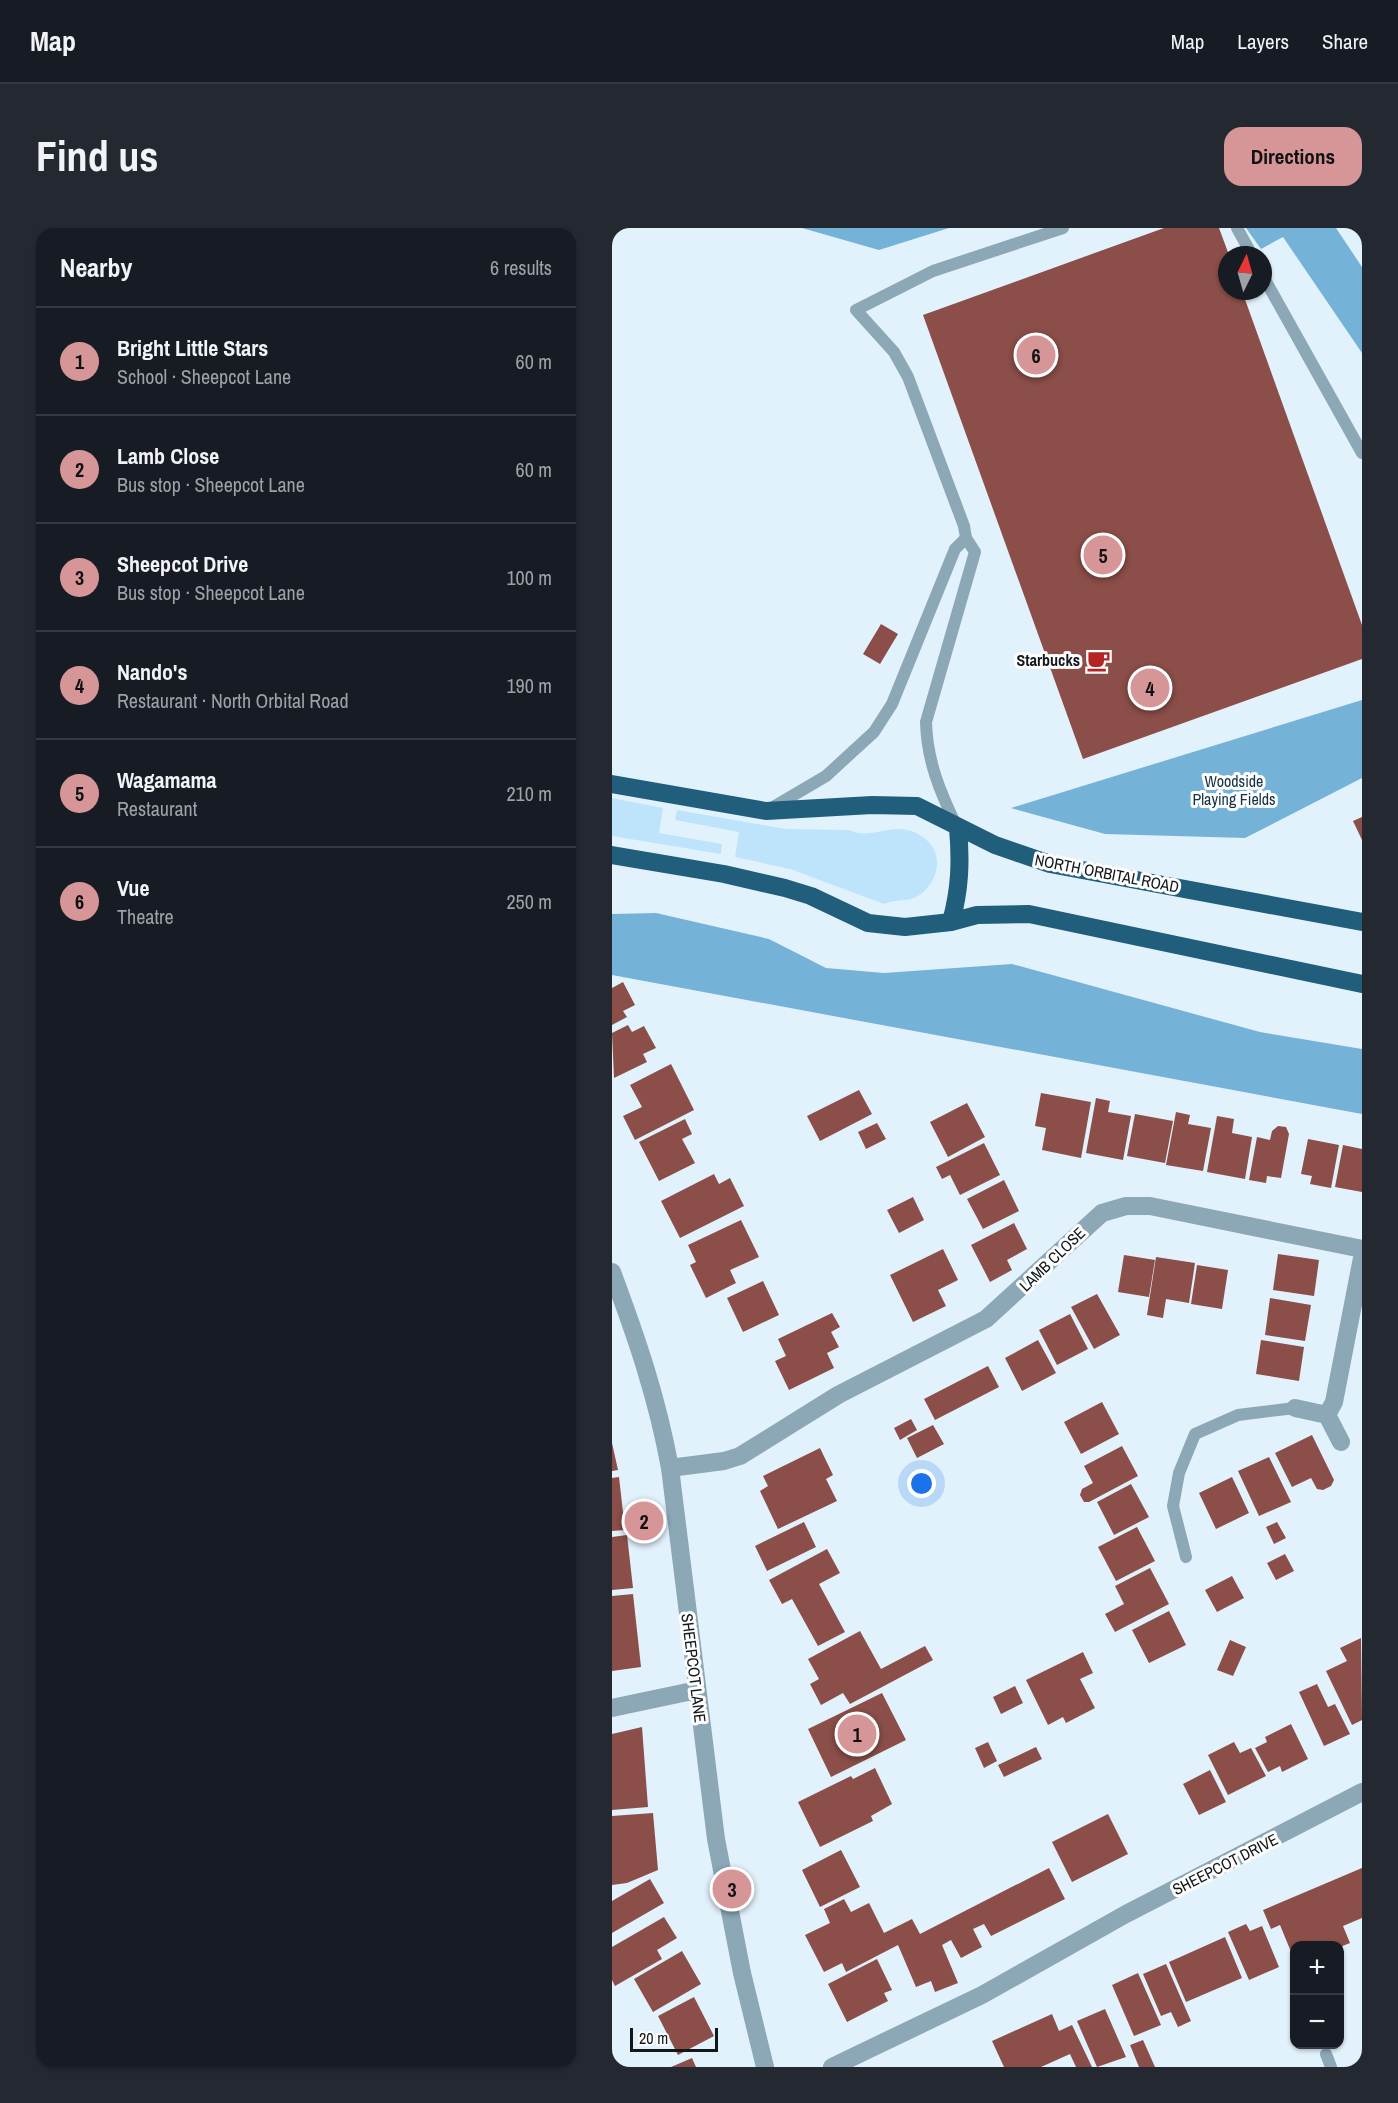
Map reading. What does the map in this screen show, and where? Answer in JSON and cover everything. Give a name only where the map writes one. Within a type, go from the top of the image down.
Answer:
[{"type":"highway","name":"NORTH ORBITAL ROAD","points":[[612,784],[766,811],[908,805],[937,814],[958,828],[1018,855],[1050,864],[1362,922]]},
{"type":"highway","points":[[951,922],[960,888],[961,862],[958,828]]},
{"type":"highway","points":[[612,855],[724,874],[785,888],[811,896],[868,923],[905,927],[951,922],[977,915],[1029,914],[1362,984]]},
{"type":"street","name":"LAMB CLOSE","points":[[670,1468],[740,1456],[838,1395],[986,1319],[1102,1213],[1118,1208],[1150,1206],[1362,1249]]},
{"type":"street","points":[[1341,1442],[1327,1415],[1338,1388],[1362,1258]]},
{"type":"street","name":"SHEEPCOT LANE","points":[[612,1272],[646,1362],[660,1415],[670,1468],[716,1839],[742,1973],[765,2067]]},
{"type":"street","points":[[1295,1408],[1327,1415]]},
{"type":"street","points":[[612,1708],[697,1690]]},
{"type":"street","name":"SHEEPCOT DRIVE","points":[[832,2067],[982,1995],[1106,1925],[1362,1792]]},
{"type":"lane","points":[[958,828],[936,783],[926,748],[926,722],[975,552],[966,538],[964,526],[908,377],[894,352],[856,310],[933,271],[1063,228]]},
{"type":"lane","points":[[1237,228],[1247,246]]},
{"type":"lane","points":[[1272,292],[1362,453]]},
{"type":"lane","points":[[766,811],[826,776],[874,732],[892,704],[955,549],[966,538]]},
{"type":"lane","points":[[1186,1557],[1173,1506],[1179,1473],[1195,1434],[1238,1414],[1295,1408]]},
{"type":"lane","points":[[1326,2054],[1331,2067]]},
{"type":"shaded area","points":[[612,798],[663,808],[659,833],[722,844],[721,854],[612,836]]},
{"type":"shaded area","points":[[677,810],[786,829],[849,830],[858,833],[894,829],[913,831],[931,844],[937,860],[936,873],[927,889],[917,897],[884,904],[790,869],[735,857],[739,832],[675,820]]},
{"type":"green space","points":[[802,228],[949,228],[879,250]]},
{"type":"green space","points":[[1246,228],[1336,228],[1362,267],[1362,353],[1283,237],[1266,246],[1259,246]]},
{"type":"green space","name":"Woodside Playing Fields","points":[[1362,700],[1362,778],[1245,838],[1105,834],[1011,808]]},
{"type":"green space","points":[[656,913],[769,939],[826,968],[884,973],[1012,964],[1260,1032],[1362,1049],[1362,1114],[612,975],[612,914]]},
{"type":"building","points":[[1164,228],[1219,228],[1226,246],[1218,246],[1218,300],[1245,300],[1362,625],[1362,659],[1083,759],[923,315]]},
{"type":"building","points":[[881,624],[898,634],[880,664],[863,654]]},
{"type":"building","points":[[1362,817],[1362,840],[1353,821]]},
{"type":"building","points":[[623,982],[635,1005],[623,1011],[627,1017],[612,1025],[612,988]]},
{"type":"building","points":[[628,1025],[632,1032],[644,1026],[656,1048],[643,1054],[647,1062],[614,1078],[612,1033]]},
{"type":"building","points":[[671,1064],[694,1110],[635,1140],[623,1116],[642,1107],[630,1085]]},
{"type":"building","points":[[859,1090],[872,1114],[820,1141],[807,1116]]},
{"type":"building","points":[[1041,1093],[1091,1102],[1081,1158],[1042,1150],[1046,1128],[1035,1126]]},
{"type":"building","points":[[1096,1098],[1110,1101],[1108,1112],[1131,1116],[1123,1160],[1086,1153]]},
{"type":"building","points":[[967,1103],[985,1137],[948,1157],[930,1122]]},
{"type":"building","points":[[1176,1112],[1190,1115],[1188,1124],[1211,1128],[1203,1171],[1166,1165]]},
{"type":"building","points":[[1135,1114],[1173,1121],[1165,1163],[1127,1156]]},
{"type":"building","points":[[1217,1116],[1234,1119],[1232,1133],[1252,1137],[1245,1179],[1207,1172]]},
{"type":"building","points":[[685,1119],[692,1134],[682,1139],[695,1163],[659,1181],[639,1142]]},
{"type":"building","points":[[877,1123],[886,1139],[866,1149],[858,1132]]},
{"type":"building","points":[[1278,1126],[1286,1127],[1289,1134],[1281,1178],[1267,1176],[1266,1183],[1249,1180],[1257,1137],[1270,1140],[1272,1131]]},
{"type":"building","points":[[1308,1139],[1339,1145],[1331,1188],[1310,1184],[1312,1176],[1301,1174]]},
{"type":"building","points":[[984,1143],[1000,1175],[960,1195],[950,1175],[942,1179],[936,1167]]},
{"type":"building","points":[[1343,1145],[1362,1149],[1362,1192],[1335,1187]]},
{"type":"building","points":[[714,1174],[719,1184],[730,1178],[744,1206],[680,1238],[661,1201]]},
{"type":"building","points":[[1004,1180],[1019,1211],[983,1229],[967,1199]]},
{"type":"building","points":[[913,1197],[924,1220],[899,1233],[887,1210]]},
{"type":"building","points":[[741,1220],[759,1257],[730,1270],[736,1283],[706,1298],[690,1265],[696,1262],[688,1245]]},
{"type":"building","points":[[1014,1223],[1027,1249],[1007,1260],[1012,1270],[990,1282],[971,1245]]},
{"type":"building","points":[[943,1249],[958,1280],[938,1290],[946,1306],[913,1322],[890,1275]]},
{"type":"building","points":[[1278,1254],[1319,1260],[1314,1296],[1273,1290]]},
{"type":"building","points":[[1124,1255],[1155,1260],[1149,1297],[1118,1292]]},
{"type":"building","points":[[1156,1257],[1195,1263],[1189,1303],[1166,1299],[1163,1318],[1147,1315]]},
{"type":"building","points":[[1197,1265],[1228,1270],[1222,1309],[1191,1304]]},
{"type":"building","points":[[763,1281],[779,1315],[743,1332],[727,1298]]},
{"type":"building","points":[[1097,1294],[1120,1335],[1094,1349],[1071,1307]]},
{"type":"building","points":[[1270,1298],[1311,1305],[1305,1341],[1265,1335]]},
{"type":"building","points":[[832,1313],[840,1327],[831,1332],[839,1347],[827,1353],[834,1368],[789,1390],[775,1361],[786,1356],[778,1339]]},
{"type":"building","points":[[1070,1314],[1088,1349],[1057,1365],[1039,1330]]},
{"type":"building","points":[[1038,1340],[1056,1373],[1022,1391],[1005,1358]]},
{"type":"building","points":[[1261,1340],[1304,1347],[1299,1381],[1256,1374]]},
{"type":"building","points":[[988,1366],[999,1387],[935,1420],[924,1399]]},
{"type":"building","points":[[1102,1402],[1119,1434],[1081,1454],[1064,1422]]},
{"type":"building","points":[[911,1419],[917,1430],[900,1440],[894,1428]]},
{"type":"building","points":[[933,1425],[944,1444],[917,1458],[907,1438]]},
{"type":"building","points":[[1312,1435],[1334,1480],[1331,1486],[1323,1490],[1317,1489],[1311,1478],[1292,1487],[1275,1453]]},
{"type":"building","points":[[612,1443],[618,1470],[612,1471]]},
{"type":"building","points":[[1122,1446],[1138,1476],[1089,1502],[1084,1502],[1080,1495],[1082,1489],[1093,1483],[1084,1466]]},
{"type":"building","points":[[820,1448],[833,1475],[826,1479],[837,1501],[778,1529],[760,1491],[768,1486],[763,1476]]},
{"type":"building","points":[[1269,1457],[1291,1502],[1259,1516],[1238,1471]]},
{"type":"building","points":[[619,1477],[625,1530],[612,1531],[612,1478]]},
{"type":"building","points":[[1232,1477],[1249,1513],[1216,1529],[1199,1493]]},
{"type":"building","points":[[1131,1484],[1149,1517],[1114,1535],[1097,1502]]},
{"type":"building","points":[[804,1522],[816,1547],[767,1571],[755,1546]]},
{"type":"building","points":[[1277,1522],[1286,1538],[1274,1544],[1266,1527]]},
{"type":"building","points":[[1137,1527],[1155,1561],[1116,1581],[1098,1547]]},
{"type":"building","points":[[627,1535],[633,1588],[612,1590],[612,1537]]},
{"type":"building","points":[[827,1549],[840,1573],[819,1584],[845,1632],[818,1646],[792,1599],[782,1604],[769,1580]]},
{"type":"building","points":[[1285,1554],[1294,1571],[1276,1580],[1267,1563]]},
{"type":"building","points":[[1150,1568],[1169,1604],[1115,1632],[1105,1614],[1124,1604],[1115,1586]]},
{"type":"building","points":[[1232,1576],[1244,1598],[1217,1612],[1205,1590]]},
{"type":"building","points":[[633,1594],[641,1667],[612,1671],[612,1596]]},
{"type":"building","points":[[1169,1611],[1186,1645],[1149,1663],[1132,1630]]},
{"type":"building","points":[[860,1631],[881,1669],[925,1646],[933,1660],[850,1704],[843,1693],[821,1705],[810,1684],[819,1679],[808,1659]]},
{"type":"building","points":[[1361,1638],[1362,1720],[1352,1725],[1326,1671],[1347,1661],[1340,1648]]},
{"type":"building","points":[[1230,1640],[1246,1647],[1233,1676],[1217,1670]]},
{"type":"building","points":[[1083,1652],[1093,1673],[1080,1679],[1095,1708],[1066,1723],[1063,1717],[1048,1725],[1026,1680]]},
{"type":"building","points":[[1317,1684],[1328,1707],[1335,1704],[1350,1734],[1324,1746],[1299,1692]]},
{"type":"building","points":[[1015,1686],[1023,1703],[1001,1714],[993,1697]]},
{"type":"building","points":[[882,1693],[906,1740],[831,1777],[808,1729]]},
{"type":"building","points":[[1291,1724],[1308,1759],[1282,1772],[1280,1766],[1268,1772],[1255,1748],[1267,1742],[1265,1737]]},
{"type":"building","points":[[642,1727],[648,1807],[612,1810],[612,1734]]},
{"type":"building","points":[[988,1742],[997,1761],[984,1768],[975,1748]]},
{"type":"building","points":[[1234,1742],[1240,1753],[1251,1748],[1266,1776],[1228,1795],[1208,1755]]},
{"type":"building","points":[[1036,1747],[1042,1759],[1004,1777],[998,1765]]},
{"type":"building","points":[[875,1768],[892,1804],[871,1816],[873,1821],[820,1847],[798,1802],[851,1776],[853,1779]]},
{"type":"building","points":[[1210,1770],[1226,1802],[1199,1815],[1183,1784]]},
{"type":"building","points":[[653,1813],[658,1870],[627,1883],[612,1885],[612,1816]]},
{"type":"building","points":[[1108,1814],[1128,1854],[1072,1882],[1052,1842]]},
{"type":"building","points":[[841,1850],[860,1887],[820,1907],[802,1870]]},
{"type":"building","points":[[1049,1868],[1065,1899],[991,1936],[984,1924],[973,1929],[982,1947],[961,1958],[951,1940],[942,1945],[958,1983],[935,1992],[931,1981],[916,1987],[898,1945],[846,1972],[842,1963],[824,1972],[805,1935],[830,1923],[824,1909],[844,1899],[851,1912],[869,1903],[884,1933],[912,1919],[920,1934]]},
{"type":"building","points":[[1362,1868],[1362,1918],[1343,1926],[1350,1943],[1344,1945],[1344,1941],[1290,1941],[1290,1949],[1280,1925],[1271,1929],[1263,1910]]},
{"type":"building","points":[[650,1879],[664,1903],[612,1933],[612,1901]]},
{"type":"building","points":[[664,1917],[677,1938],[657,1950],[662,1959],[615,1986],[612,1980],[612,1947]]},
{"type":"building","points":[[1246,1924],[1250,1931],[1262,1926],[1279,1967],[1249,1980],[1228,1932]]},
{"type":"building","points":[[1225,1937],[1242,1978],[1186,2002],[1169,1962]]},
{"type":"building","points":[[682,1951],[701,1984],[653,2012],[634,1979]]},
{"type":"building","points":[[877,1959],[892,1990],[884,1993],[888,2001],[847,2022],[828,1984]]},
{"type":"building","points":[[1166,1964],[1191,2021],[1178,2027],[1171,2012],[1161,2016],[1143,1974]]},
{"type":"building","points":[[1138,1973],[1161,2025],[1134,2036],[1112,1985]]},
{"type":"building","points":[[694,1997],[714,2036],[678,2055],[658,2016]]},
{"type":"building","points":[[1105,2009],[1126,2057],[1097,2067],[1077,2021]]},
{"type":"building","points":[[1052,2014],[1059,2031],[1072,2025],[1092,2067],[1076,2067],[1070,2054],[1041,2067],[1004,2067],[992,2041]]},
{"type":"building","points":[[1143,2040],[1155,2067],[1139,2067],[1130,2045]]},
{"type":"building","points":[[692,2058],[696,2067],[671,2067]]},
{"type":"place","name":"Vue","points":[[1036,355]]},
{"type":"place","name":"Wagamama","points":[[1103,555]]},
{"type":"place","name":"Starbucks","points":[[1098,660]]},
{"type":"place","name":"Nando's","points":[[1150,688]]},
{"type":"place","name":"Lamb Close","points":[[644,1521]]},
{"type":"place","name":"Bright Little Stars","points":[[857,1734]]},
{"type":"place","name":"Sheepcot Drive","points":[[732,1889]]}]
